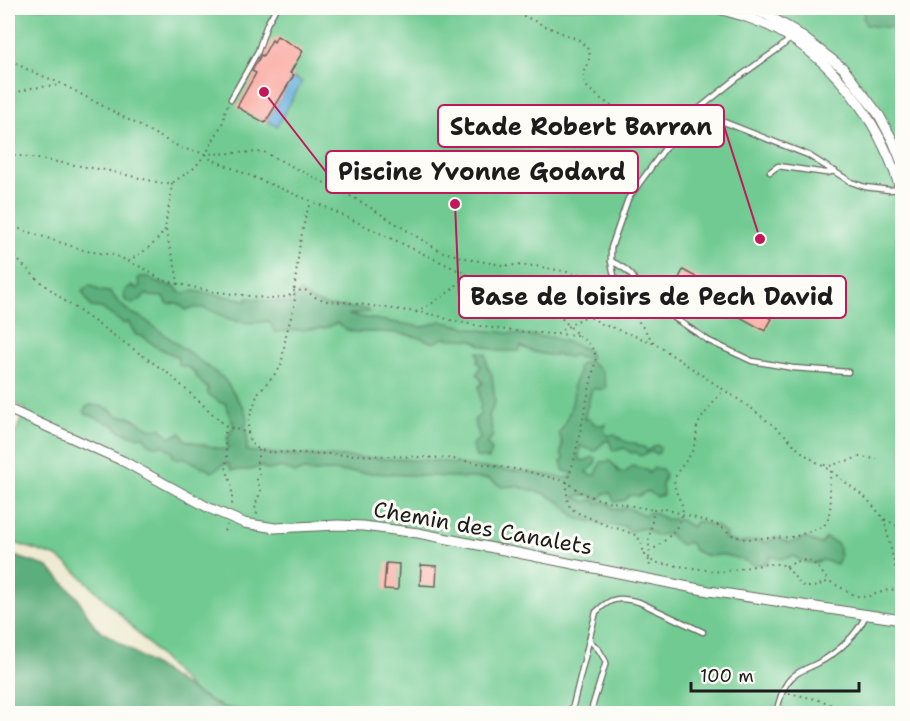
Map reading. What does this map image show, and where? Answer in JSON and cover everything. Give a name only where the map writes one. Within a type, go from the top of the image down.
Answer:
[{"type":"street","points":[[715,8],[793,35],[838,79],[871,122],[893,164],[902,192]]},
{"type":"street","points":[[747,8],[767,15],[843,68],[879,115],[903,163]]},
{"type":"street","name":"Chemin des Canalets","points":[[8,409],[123,461],[230,518],[256,526],[275,528],[355,525],[391,528],[709,591],[903,620]]},
{"type":"lane","points":[[231,99],[258,51],[267,24],[276,8]]},
{"type":"lane","points":[[793,35],[781,47],[696,111],[674,136],[628,199],[611,248],[611,261],[616,286],[622,293],[633,301],[670,315],[709,341],[752,361],[794,368],[848,372]]},
{"type":"lane","points":[[696,111],[808,155],[851,182],[865,187],[902,192]]},
{"type":"lane","points":[[770,172],[778,166],[826,173],[835,171]]},
{"type":"lane","points":[[611,261],[632,275],[636,284],[633,301]]},
{"type":"lane","points":[[571,714],[596,612],[606,603],[615,599],[639,602],[703,632]]},
{"type":"lane","points":[[776,714],[787,682],[802,669],[817,664],[837,651],[863,621],[866,614]]},
{"type":"lane","points":[[590,641],[606,662],[590,714]]},
{"type":"path","points":[[8,21],[14,8]]},
{"type":"path","points":[[507,8],[579,40],[589,50],[590,57],[583,74],[583,80],[588,88],[653,133]]},
{"type":"path","points":[[8,54],[24,68],[62,84],[181,148],[206,154],[264,152],[358,200],[440,251],[502,265],[536,266],[594,277],[614,276]]},
{"type":"path","points":[[8,95],[32,88],[62,84]]},
{"type":"path","points":[[8,154],[105,170],[161,183],[172,183],[194,168],[206,154],[223,122],[231,99]]},
{"type":"path","points":[[640,136],[653,133],[669,133],[674,136]]},
{"type":"path","points":[[8,134],[14,154]]},
{"type":"path","points":[[206,154],[208,158],[312,202],[466,274],[558,308],[581,312],[602,324],[654,343],[751,408],[786,436],[798,449],[867,499],[885,519],[903,528]]},
{"type":"path","points":[[172,183],[166,228],[172,259],[178,275],[178,285]]},
{"type":"path","points":[[312,202],[304,223],[294,303],[281,368],[258,393],[249,422],[248,433],[251,444],[259,450],[447,458],[526,471],[567,482],[583,494],[602,500],[654,510],[665,509],[716,524],[734,536],[745,539],[794,537],[824,526],[831,504],[829,488],[831,471]]},
{"type":"path","points":[[8,225],[86,250],[114,255],[162,280],[178,285],[274,299],[289,296],[294,291],[305,290],[327,301],[437,315],[447,320],[486,328],[579,335]]},
{"type":"path","points":[[128,261],[146,251],[159,239],[166,228]]},
{"type":"path","points":[[8,247],[16,259],[35,277],[65,301],[169,374],[226,426],[248,433]]},
{"type":"path","points":[[416,312],[452,291],[466,274]]},
{"type":"path","points":[[555,334],[586,316],[595,302],[594,277]]},
{"type":"path","points":[[633,301],[634,315],[654,343]]},
{"type":"path","points":[[547,304],[592,347],[596,358],[574,460],[567,482],[567,499],[570,507],[610,527],[635,535],[641,541],[644,554],[649,560],[658,563],[721,572],[780,564],[786,566],[801,585],[814,587],[829,581]]},
{"type":"path","points":[[644,554],[655,549],[675,530],[682,514],[682,506],[673,485],[675,476],[693,450],[697,426],[723,390]]},
{"type":"path","points":[[226,426],[224,437],[226,467],[231,481],[233,502],[230,518]]},
{"type":"path","points":[[256,526],[258,516],[255,506],[261,490],[256,477],[259,474],[257,462],[259,450]]},
{"type":"path","points":[[821,465],[829,466],[860,457],[877,459]]},
{"type":"path","points":[[645,578],[651,563],[649,538],[654,510]]},
{"type":"path","points":[[885,519],[896,571],[903,584]]},
{"type":"path","points":[[786,566],[804,560],[812,561],[829,581],[856,596],[866,597],[888,590],[903,589]]},
{"type":"path","points":[[784,691],[823,701],[852,714]]},
{"type":"green space","points":[[8,8],[902,8],[902,713],[253,713],[222,707],[193,691],[118,612],[72,568],[57,557],[8,539],[8,449],[26,409],[8,401]]},
{"type":"green space","points":[[866,8],[902,8],[902,29],[866,25],[863,18]]},
{"type":"green space","points":[[139,277],[149,277],[155,282],[175,287],[181,294],[193,291],[246,301],[248,298],[293,304],[298,293],[301,292],[313,301],[328,306],[367,309],[369,312],[348,315],[423,327],[440,321],[479,330],[553,338],[589,351],[591,357],[546,355],[521,346],[519,351],[499,351],[473,340],[444,338],[434,343],[399,333],[351,331],[337,323],[325,328],[275,332],[269,321],[244,323],[205,309],[186,310],[178,303],[168,304],[164,297],[146,294],[132,304],[125,300],[124,293],[132,286],[138,289]]},
{"type":"green space","points":[[90,285],[100,291],[110,292],[127,310],[141,317],[224,379],[244,408],[247,418],[245,428],[247,451],[438,461],[563,478],[572,477],[573,473],[564,471],[561,462],[564,459],[561,454],[562,443],[559,433],[570,410],[573,385],[579,372],[577,368],[588,361],[602,371],[606,386],[604,389],[592,389],[584,419],[590,419],[599,425],[606,424],[604,430],[607,436],[615,434],[625,441],[644,447],[647,451],[656,445],[660,447],[659,453],[656,454],[653,451],[640,456],[625,448],[613,451],[609,440],[595,451],[580,446],[579,459],[584,461],[596,458],[594,465],[586,472],[589,475],[596,475],[601,462],[610,461],[618,471],[625,473],[632,466],[646,469],[649,473],[654,468],[662,469],[665,475],[662,485],[663,495],[656,497],[648,491],[639,496],[630,495],[625,500],[615,502],[610,493],[604,493],[599,500],[586,495],[574,497],[586,502],[595,500],[597,504],[603,502],[621,510],[625,507],[644,515],[652,512],[666,519],[680,520],[692,527],[697,521],[716,526],[726,534],[725,539],[739,543],[759,540],[767,543],[775,538],[790,543],[805,538],[821,544],[826,538],[838,544],[840,557],[837,564],[822,560],[814,563],[807,562],[793,556],[780,559],[771,556],[767,563],[754,565],[725,555],[707,555],[694,550],[691,543],[681,545],[670,534],[655,535],[645,528],[630,531],[623,526],[606,525],[576,518],[561,503],[546,494],[516,486],[502,487],[489,479],[305,470],[295,473],[281,467],[269,470],[262,466],[251,470],[231,470],[229,464],[224,464],[212,472],[183,457],[178,459],[162,445],[150,445],[143,436],[127,434],[117,429],[116,426],[86,414],[84,411],[91,405],[101,406],[118,416],[130,417],[151,429],[160,428],[170,437],[181,433],[185,440],[225,450],[228,448],[228,436],[234,426],[225,403],[221,403],[208,394],[208,388],[193,371],[178,363],[178,357],[155,346],[144,337],[136,335],[128,322],[124,324],[101,308],[91,307],[82,291]]},
{"type":"green space","points":[[477,352],[486,354],[487,366],[492,375],[495,402],[489,416],[493,435],[487,444],[492,450],[489,459],[476,457],[472,445],[480,438],[474,420],[481,414],[479,386],[483,383],[477,374],[481,366],[477,361],[479,358]]},
{"type":"green space","points":[[8,554],[48,567],[77,597],[95,627],[193,691],[222,707],[253,713],[8,713]]},
{"type":"water","points":[[292,77],[302,82],[277,126],[267,121]]},
{"type":"building","points":[[277,36],[303,51],[290,73],[294,75],[265,123],[237,107],[256,73],[252,71],[261,55],[263,56],[272,40],[274,42]]},
{"type":"building","points":[[683,270],[772,319],[765,331],[677,282]]},
{"type":"building","points":[[386,563],[399,564],[398,590],[384,589]]},
{"type":"building","points":[[421,565],[437,566],[436,586],[420,585]]},
{"type":"place","name":"Piscine Yvonne Godard","points":[[264,92]]},
{"type":"place","name":"Base de loisirs de Pech David","points":[[455,204]]},
{"type":"place","name":"Stade Robert Barran","points":[[760,239]]}]
